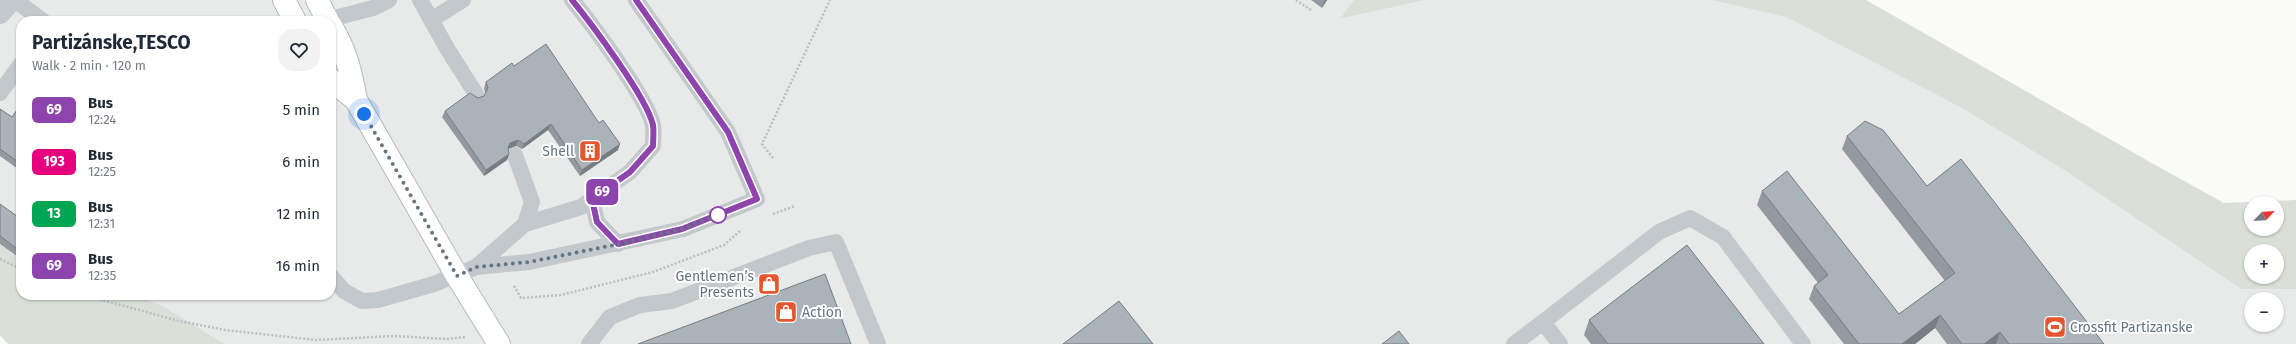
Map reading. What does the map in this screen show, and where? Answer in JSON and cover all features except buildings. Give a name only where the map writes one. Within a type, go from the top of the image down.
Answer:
[{"type":"main road","points":[[284,0],[292,16]]},
{"type":"main road","points":[[317,0],[326,16]]},
{"type":"main road","points":[[336,35],[351,69],[356,100],[403,182],[466,272],[499,344]]},
{"type":"main road","points":[[336,84],[356,100]]},
{"type":"street","points":[[0,13],[11,0]]},
{"type":"lane","points":[[15,0],[36,16]]},
{"type":"lane","points":[[336,20],[373,8],[389,0]]},
{"type":"lane","points":[[420,0],[476,94]]},
{"type":"lane","points":[[431,20],[463,0]]},
{"type":"lane","points":[[466,272],[525,224],[581,207],[630,172],[653,146],[652,125],[644,104],[588,21],[572,0]]},
{"type":"lane","points":[[336,282],[344,291],[362,301],[378,300],[466,272],[529,262],[682,229],[757,199],[728,132],[636,0]]},
{"type":"lane","points":[[0,93],[16,71]]},
{"type":"lane","points":[[515,155],[532,202],[525,224]]},
{"type":"lane","points":[[592,199],[597,222],[618,244]]},
{"type":"lane","points":[[1514,344],[1659,232],[1690,218],[1723,237],[1803,344]]},
{"type":"lane","points":[[589,344],[610,317],[640,305],[672,301],[809,248],[836,242],[878,344]]},
{"type":"lane","points":[[1543,322],[1560,344]]},
{"type":"path","points":[[773,158],[762,144],[830,0]]},
{"type":"path","points":[[1296,0],[1311,10]]},
{"type":"path","points":[[768,216],[795,206]]},
{"type":"path","points":[[521,298],[561,295],[653,272],[724,244],[744,228]]},
{"type":"path","points":[[0,259],[16,267]]},
{"type":"path","points":[[102,300],[178,321],[225,330],[316,340],[394,336],[446,339],[465,337]]},
{"type":"shaded area","points":[[0,0],[1354,0],[1341,19],[1425,0],[1711,0],[1786,17],[1960,107],[2064,170],[2241,289],[2296,289],[2296,344],[225,344],[161,305],[138,300],[336,300],[336,16],[16,16],[16,255],[0,244]]},
{"type":"shaded area","points":[[1354,0],[1425,0],[1340,19]]},
{"type":"shaded area","points":[[1711,0],[1866,0],[2224,203],[2244,202],[2244,236],[2284,236],[2284,200],[2296,200],[2296,289],[2241,289],[2064,170],[1960,107],[1786,17]]},
{"type":"shaded area","points":[[0,244],[16,255],[16,300],[146,300],[161,305],[225,344],[8,344],[0,335]]},
{"type":"bus line","name":"69","points":[[572,0],[582,12],[644,104],[652,125],[653,146],[630,172],[592,199],[597,222],[618,244],[682,229],[757,199],[728,132],[636,0]]},
{"type":"place","name":"Shell","points":[[590,151]]},
{"type":"place","name":"Gentlemen’s Presents","points":[[769,284]]},
{"type":"place","name":"Action","points":[[786,312]]},
{"type":"place","name":"Crossfit Partizanske","points":[[2055,327]]},
{"type":"route","points":[[364,114],[457,276],[476,267],[529,262],[624,243],[682,229],[720,214],[718,215]]}]
